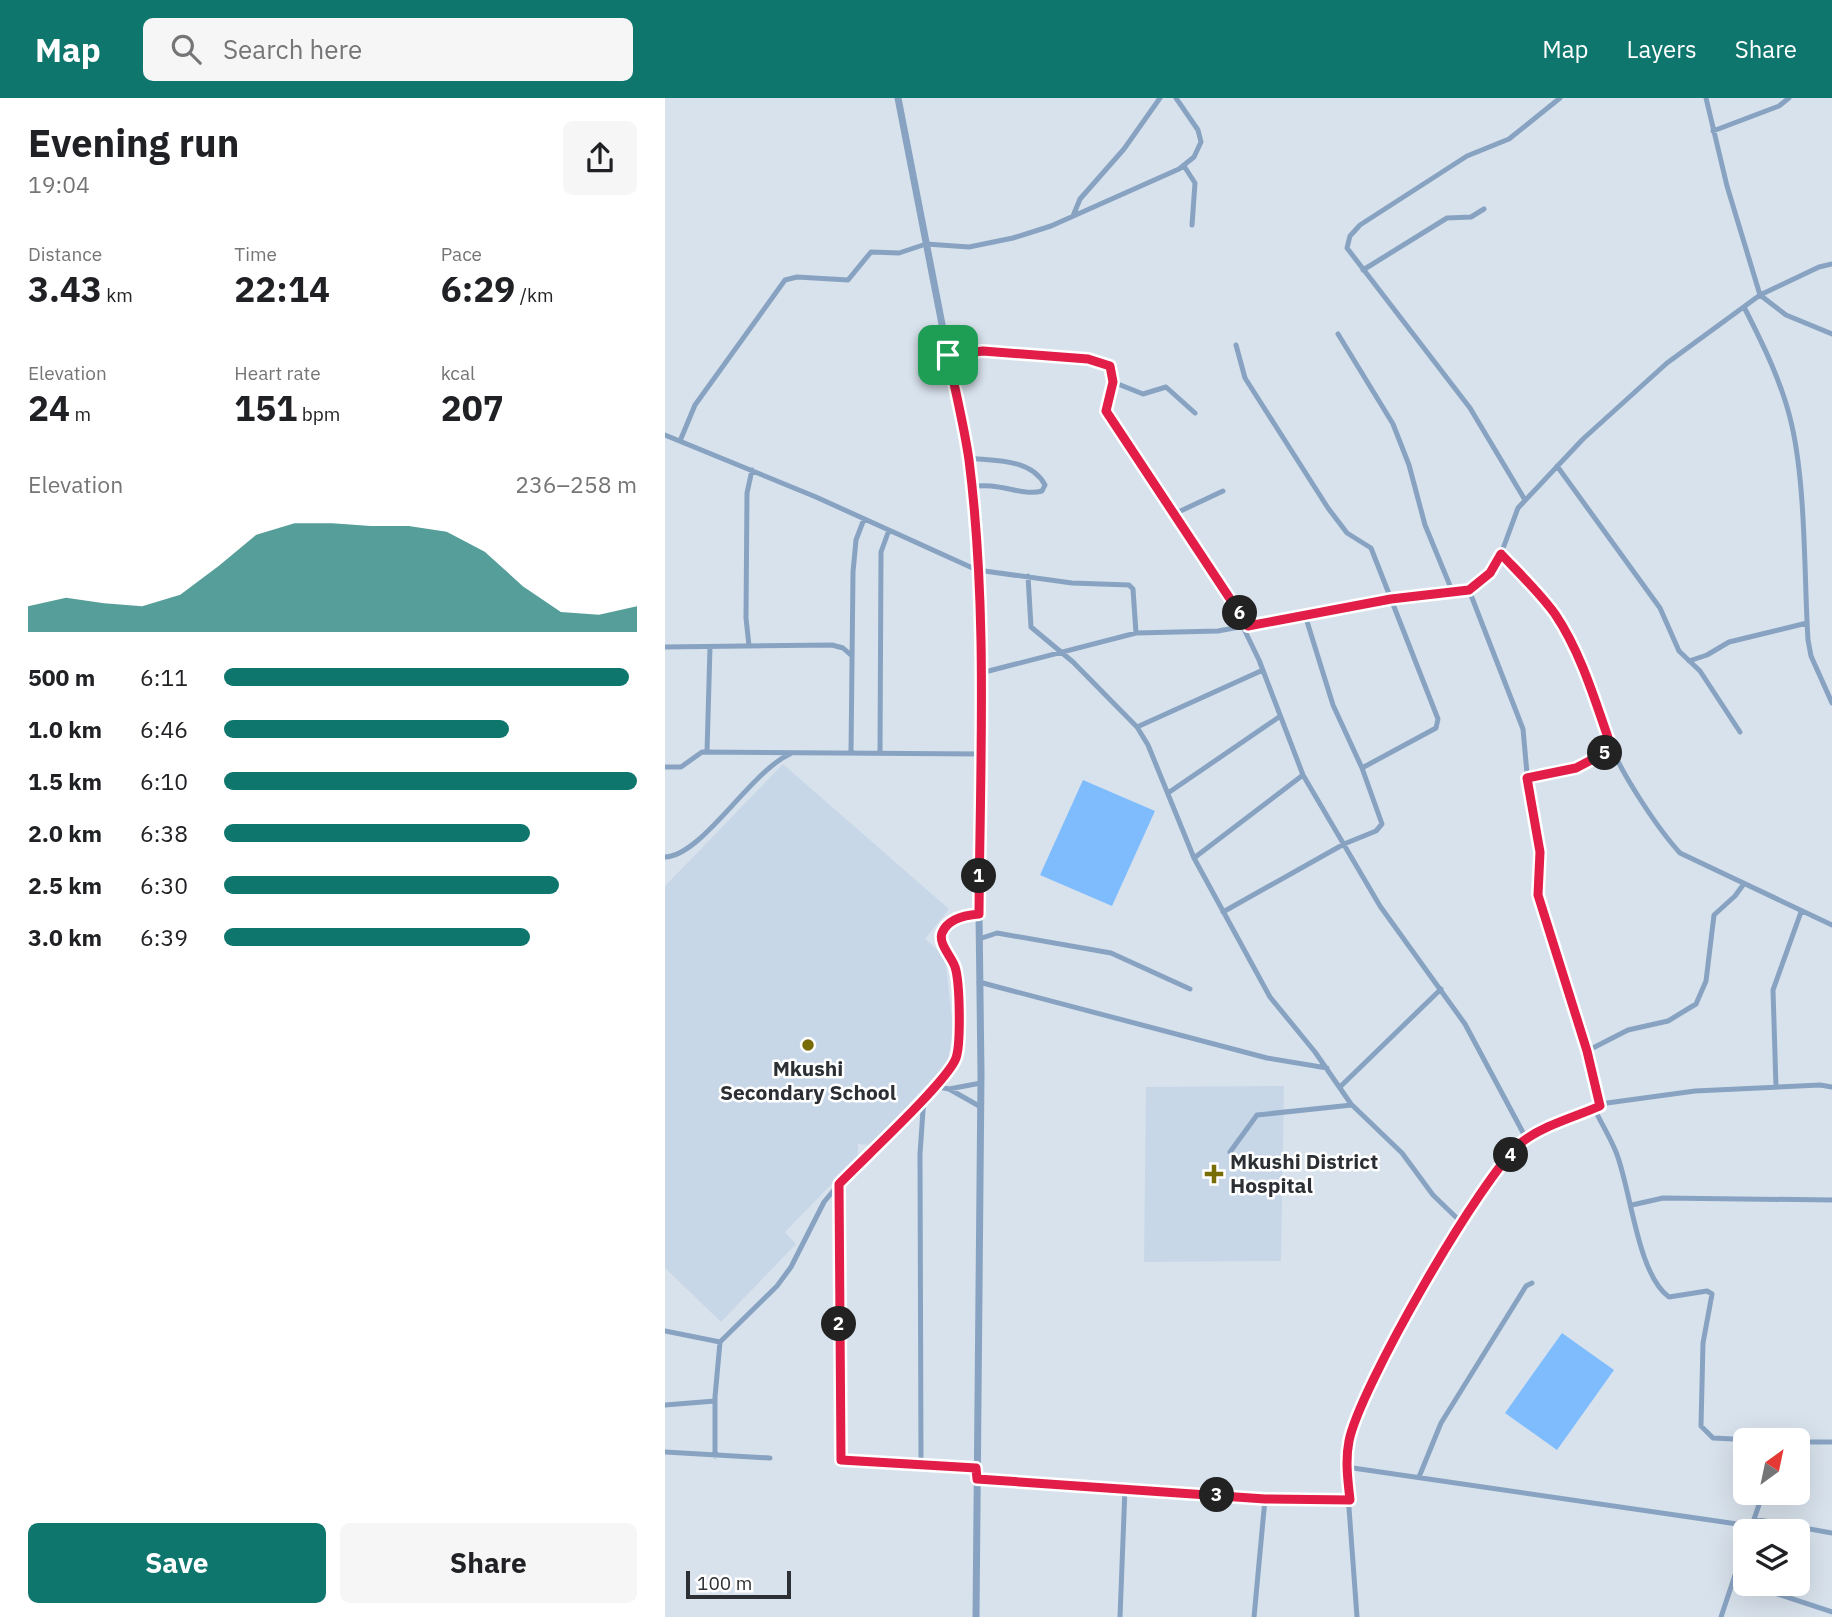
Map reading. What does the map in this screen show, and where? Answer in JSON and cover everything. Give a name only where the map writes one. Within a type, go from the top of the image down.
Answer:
[{"type":"street","points":[[898,98],[968,458],[977,570],[981,673],[981,1107],[976,1617]]},
{"type":"street","points":[[1073,216],[1080,199],[1139,130],[1160,98]]},
{"type":"street","points":[[680,441],[695,405],[785,280],[797,277],[848,280],[871,252],[899,253],[926,244],[969,247],[1033,233],[1184,166],[1199,148],[1200,136],[1176,98]]},
{"type":"street","points":[[1525,500],[1470,408],[1363,270],[1347,248],[1347,242],[1360,225],[1467,156],[1509,139],[1560,98]]},
{"type":"street","points":[[1706,98],[1760,295],[1786,314],[1832,334]]},
{"type":"street","points":[[1713,131],[1779,106],[1789,98]]},
{"type":"street","points":[[1184,166],[1195,183],[1192,225]]},
{"type":"street","points":[[1363,270],[1447,218],[1471,217],[1484,209]]},
{"type":"street","points":[[981,673],[1136,633],[1218,631],[1391,599],[1469,590],[1490,573],[1501,554],[1512,519],[1525,500],[1667,363],[1760,295],[1819,267],[1832,264]]},
{"type":"street","points":[[1744,307],[1764,347],[1791,423],[1811,656],[1832,703]]},
{"type":"street","points":[[1338,334],[1393,424],[1409,466],[1425,526],[1453,593]]},
{"type":"street","points":[[1236,345],[1245,378],[1342,528],[1371,548],[1439,724],[1362,768]]},
{"type":"street","points":[[948,355],[993,351],[1088,359],[1110,366],[1113,382],[1106,411],[1246,626],[1303,775],[1380,906],[1465,1024],[1527,1140]]},
{"type":"street","points":[[1113,382],[1143,394],[1166,387],[1195,413]]},
{"type":"street","points":[[665,435],[752,470],[977,570],[1072,583],[1129,585],[1133,589],[1136,633]]},
{"type":"street","points":[[968,458],[1025,466],[1038,475],[1045,485],[1042,491],[1035,493],[995,484],[971,487]]},
{"type":"street","points":[[1557,467],[1660,608],[1679,651],[1707,681],[1740,732]]},
{"type":"street","points":[[749,646],[746,618],[747,493],[752,470]]},
{"type":"street","points":[[1172,514],[1223,491]]},
{"type":"street","points":[[851,752],[855,551],[864,519]]},
{"type":"street","points":[[880,752],[881,552],[888,530]]},
{"type":"street","points":[[1501,554],[1554,613],[1563,627],[1581,664],[1612,749],[1667,839],[1680,853],[1832,925]]},
{"type":"street","points":[[1028,576],[1031,627],[1137,727],[1148,745],[1194,858],[1270,997],[1341,1086],[1352,1105],[1402,1153],[1433,1195],[1462,1224]]},
{"type":"street","points":[[1469,590],[1518,714],[1540,852],[1538,895],[1587,1051],[1597,1107],[1616,1151],[1649,1266],[1663,1292],[1669,1297],[1707,1291],[1712,1294],[1703,1343],[1701,1426],[1706,1435],[1713,1438],[1733,1439]]},
{"type":"street","points":[[1223,912],[1344,844],[1376,831],[1382,824],[1362,768],[1333,705],[1305,615]]},
{"type":"street","points":[[1689,661],[1707,655],[1729,642],[1807,623]]},
{"type":"street","points":[[665,647],[832,645],[843,648],[852,656]]},
{"type":"street","points":[[706,752],[710,647]]},
{"type":"street","points":[[1137,727],[1263,670]]},
{"type":"street","points":[[1168,793],[1279,717]]},
{"type":"street","points":[[1527,778],[1576,768],[1612,749]]},
{"type":"street","points":[[665,767],[676,769],[695,755],[706,752],[981,754]]},
{"type":"street","points":[[665,857],[689,848],[765,771],[792,753]]},
{"type":"street","points":[[1194,858],[1303,775]]},
{"type":"street","points":[[1587,1051],[1628,1030],[1668,1021],[1696,1004],[1706,981],[1714,915],[1735,896],[1743,884]]},
{"type":"street","points":[[1776,1087],[1773,990],[1801,912]]},
{"type":"street","points":[[715,1456],[715,1401],[720,1342],[777,1286],[791,1267],[824,1202],[934,1086],[956,1057],[958,981],[955,964],[941,939],[942,932],[956,919],[979,914]]},
{"type":"street","points":[[979,939],[997,933],[1111,953],[1189,989]]},
{"type":"street","points":[[979,982],[1267,1059],[1327,1068]]},
{"type":"street","points":[[1341,1086],[1441,989]]},
{"type":"street","points":[[949,1089],[981,1083]]},
{"type":"street","points":[[1357,1617],[1346,1467],[1348,1442],[1366,1395],[1462,1224],[1504,1163],[1527,1140],[1597,1107],[1695,1091],[1821,1085],[1832,1087]]},
{"type":"street","points":[[934,1086],[949,1089],[981,1107]]},
{"type":"street","points":[[921,1465],[920,1154],[924,1096]]},
{"type":"street","points":[[1230,1152],[1257,1115],[1352,1105]]},
{"type":"street","points":[[839,1184],[841,1460],[976,1468]]},
{"type":"street","points":[[1632,1205],[1675,1198],[1832,1200]]},
{"type":"street","points":[[1419,1477],[1441,1423],[1526,1286],[1532,1283]]},
{"type":"street","points":[[665,1331],[720,1342]]},
{"type":"street","points":[[665,1405],[715,1401]]},
{"type":"street","points":[[1810,1442],[1832,1442]]},
{"type":"street","points":[[665,1452],[770,1458]]},
{"type":"street","points":[[1346,1467],[1733,1526]]},
{"type":"street","points":[[977,1479],[1265,1499],[1350,1500]]},
{"type":"street","points":[[1120,1617],[1125,1488]]},
{"type":"street","points":[[1254,1617],[1265,1499]]},
{"type":"street","points":[[1754,1519],[1759,1505]]},
{"type":"street","points":[[1810,1529],[1832,1533]]},
{"type":"street","points":[[1721,1617],[1733,1579]]},
{"type":"street","points":[[1783,1596],[1831,1613]]},
{"type":"shaded area","name":"Mkushi Secondary School","points":[[783,764],[949,909],[925,939],[945,956],[953,1028],[948,1062],[871,1145],[858,1144],[858,1157],[785,1232],[796,1244],[721,1322],[665,1268],[665,886]]},
{"type":"shaded area","points":[[1083,780],[1155,811],[1112,906],[1040,875]]},
{"type":"shaded area","name":"Mkushi District Hospital","points":[[1284,1086],[1281,1261],[1144,1262],[1146,1087]]},
{"type":"shaded area","points":[[1562,1333],[1614,1370],[1557,1450],[1505,1413]]},
{"type":"place","name":"Mkushi Secondary School","points":[[808,1045]]},
{"type":"place","name":"Mkushi District Hospital","points":[[1214,1174]]},
{"type":"route","points":[[983,351],[1004,352],[1088,359],[1110,366],[1113,382],[1106,411],[1248,626],[1391,599],[1469,590],[1490,573],[1501,554],[1554,613],[1563,627],[1577,654],[1612,749],[1576,768],[1527,778],[1540,852],[1538,895],[1587,1051],[1600,1106],[1522,1143],[1504,1163],[1462,1224],[1423,1290],[1356,1416],[1348,1442],[1346,1467],[1350,1500],[1265,1499],[977,1479],[976,1468],[841,1460],[839,1184],[934,1086],[955,1060],[958,981],[955,964],[941,939],[942,932],[956,919],[979,914],[981,673],[977,570],[968,458],[948,355],[983,351]]}]
